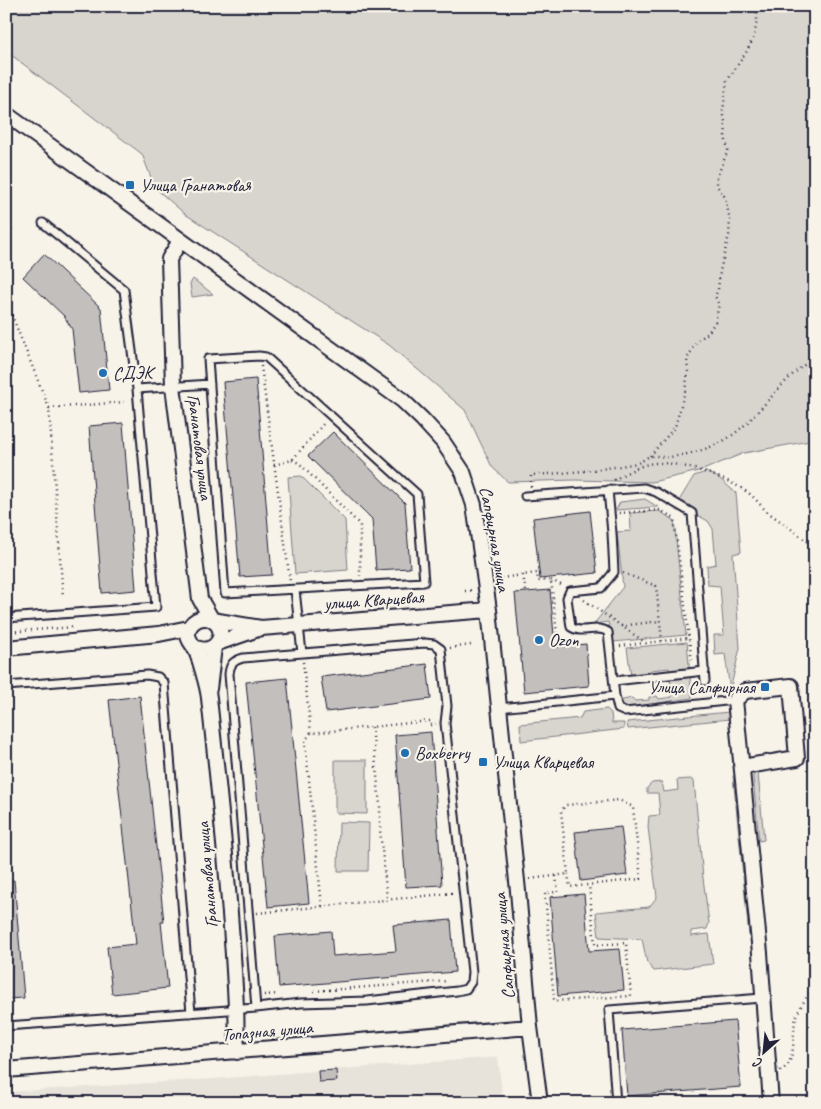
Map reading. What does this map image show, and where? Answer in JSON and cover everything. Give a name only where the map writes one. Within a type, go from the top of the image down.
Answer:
[{"type":"street","name":"Сапфирная улица","points":[[6,114],[388,389],[422,419],[443,442],[463,472],[474,505],[489,610],[530,1027],[540,1103]]},
{"type":"street","name":"Гранатовая улица","points":[[180,241],[169,259],[173,386],[200,599],[212,620]]},
{"type":"street","name":"Гранатовая улица","points":[[190,626],[200,599]]},
{"type":"street","name":"улица Кварцевая","points":[[261,628],[489,610]]},
{"type":"street","points":[[6,648],[159,634],[190,626],[201,618],[261,628]]},
{"type":"street","points":[[212,620],[219,627],[220,632],[216,645]]},
{"type":"street","points":[[190,626],[188,638],[192,645]]},
{"type":"street","points":[[159,634],[204,651],[261,628]]},
{"type":"street","name":"Гранатовая улица","points":[[192,645],[208,695],[230,917],[237,1009],[237,1052]]},
{"type":"street","name":"Гранатовая улица","points":[[208,695],[216,645]]},
{"type":"street","points":[[742,767],[797,758],[791,686],[745,691],[735,700],[760,953],[771,1103]]},
{"type":"street","name":"Топазная улица","points":[[6,1070],[530,1027]]},
{"type":"lane","points":[[6,618],[156,607],[137,389],[124,290],[43,223]]},
{"type":"lane","points":[[266,357],[417,494],[424,582],[225,593],[210,384],[208,359],[266,357]]},
{"type":"lane","points":[[137,389],[210,384]]},
{"type":"lane","points":[[528,496],[649,489],[692,513],[705,681]]},
{"type":"lane","points":[[608,490],[614,570],[601,588],[572,592],[568,594],[568,598],[570,627],[578,630],[604,630],[608,632],[618,709],[625,712],[735,700]]},
{"type":"lane","points":[[294,590],[300,625],[302,653]]},
{"type":"lane","points":[[6,1026],[256,1008],[301,1003],[367,1001],[466,989],[471,979],[445,723],[447,706],[441,649],[434,644],[424,643],[243,658],[234,660],[230,666],[229,674],[256,1008]]},
{"type":"lane","points":[[614,681],[704,671]]},
{"type":"lane","points":[[6,686],[148,675],[158,677],[164,683],[191,1013]]},
{"type":"lane","points":[[499,708],[615,696]]},
{"type":"lane","points":[[616,1103],[609,1010],[762,998]]},
{"type":"path","points":[[528,496],[531,475],[574,473],[640,462],[650,456],[675,427],[685,391],[688,372],[687,359],[697,341],[708,333],[715,322],[719,305],[715,296],[718,290],[720,271],[729,235],[730,220],[725,197],[717,186],[717,177],[728,150],[725,136],[724,111],[727,81],[748,51],[754,37],[757,6]]},
{"type":"path","points":[[6,249],[12,229]]},
{"type":"path","points":[[6,301],[49,408],[63,597]]},
{"type":"path","points":[[259,356],[294,590]]},
{"type":"path","points":[[650,456],[667,457],[693,453],[722,441],[739,430],[780,388],[808,362],[815,358]]},
{"type":"path","points":[[49,408],[124,402]]},
{"type":"path","points":[[274,465],[292,460],[331,415]]},
{"type":"path","points":[[292,460],[299,463],[360,525],[360,585]]},
{"type":"path","points":[[608,490],[615,479],[649,464],[666,463],[697,469],[748,492],[768,512],[804,537],[815,548]]},
{"type":"path","points":[[610,514],[660,510],[674,518],[696,697],[694,700]]},
{"type":"path","points":[[614,570],[656,586],[662,641]]},
{"type":"path","points":[[6,571],[9,599]]},
{"type":"path","points":[[523,575],[526,592]]},
{"type":"path","points":[[551,580],[572,592],[646,643]]},
{"type":"path","points":[[604,630],[660,622]]},
{"type":"path","points":[[6,632],[83,626]]},
{"type":"path","points":[[610,647],[689,638]]},
{"type":"path","points":[[302,653],[311,733],[305,741],[322,906]]},
{"type":"path","points":[[311,733],[426,721]]},
{"type":"path","points":[[372,727],[387,899]]},
{"type":"path","points":[[619,800],[633,807],[641,879],[570,887],[568,874],[561,811],[566,806],[619,800]]},
{"type":"path","points":[[528,879],[568,874]]},
{"type":"path","points":[[556,876],[558,892],[544,893],[554,1001],[631,996],[626,943],[595,945],[589,885]]},
{"type":"path","points":[[270,912],[463,891]]},
{"type":"path","points":[[310,992],[471,979]]},
{"type":"path","points":[[778,1072],[789,1064],[793,1048],[795,1022],[801,1005],[815,984]]},
{"type":"path","points":[[262,995],[282,994]]},
{"type":"shaded area","points":[[6,6],[815,6],[815,440],[744,453],[703,470],[652,482],[575,480],[508,482],[492,467],[465,410],[389,345],[185,214],[155,188],[142,154],[6,51]]},
{"type":"shaded area","points":[[193,279],[213,294],[192,297],[190,284]]},
{"type":"shaded area","points":[[706,472],[719,478],[736,493],[741,552],[733,554],[740,648],[730,690],[725,654],[715,655],[714,635],[724,635],[720,586],[708,585],[707,566],[716,564],[713,529],[708,521],[677,504],[694,476]]},
{"type":"shaded area","points":[[301,476],[345,520],[348,570],[295,574],[288,477]]},
{"type":"shaded area","points":[[645,499],[658,507],[616,510],[620,502]]},
{"type":"shaded area","points":[[659,511],[674,520],[686,635],[613,642],[608,622],[594,624],[623,587],[617,532],[631,531],[630,513]]},
{"type":"shaded area","points":[[687,642],[692,698],[621,707],[620,702],[632,698],[635,701],[649,700],[649,697],[657,696],[659,699],[672,697],[669,668],[651,670],[651,676],[631,676],[627,648]]},
{"type":"shaded area","points":[[607,709],[611,713],[612,723],[624,723],[624,729],[521,741],[520,724],[580,718],[583,712]]},
{"type":"shaded area","points":[[729,712],[732,714],[749,935],[733,776],[736,776],[730,719],[628,729],[627,722]]},
{"type":"shaded area","points":[[335,760],[367,760],[367,814],[335,813]]},
{"type":"shaded area","points":[[758,773],[764,840],[759,841],[753,776]]},
{"type":"shaded area","points":[[690,779],[694,781],[709,923],[707,929],[691,931],[691,936],[709,934],[713,964],[654,971],[647,963],[642,939],[599,937],[596,912],[649,907],[657,897],[648,827],[649,816],[660,815],[658,793],[647,793],[647,788],[652,783],[662,782],[664,792],[678,790],[677,780]]},
{"type":"shaded area","points":[[339,822],[369,823],[368,871],[338,871]]},
{"type":"shaded area","points":[[498,1057],[503,1103],[6,1103],[6,1092],[213,1079]]},
{"type":"building","points":[[44,254],[101,308],[109,390],[79,393],[72,329],[64,316],[23,277]]},
{"type":"building","points":[[256,379],[272,575],[240,577],[223,382]]},
{"type":"building","points":[[123,423],[136,590],[102,593],[89,426]]},
{"type":"building","points":[[333,432],[405,503],[410,568],[376,570],[372,519],[308,456]]},
{"type":"building","points":[[590,511],[597,573],[540,579],[533,518]]},
{"type":"building","points":[[550,590],[555,647],[586,644],[589,686],[524,692],[515,593]]},
{"type":"building","points":[[427,664],[431,699],[326,712],[321,677]]},
{"type":"building","points":[[287,678],[309,903],[268,907],[246,682]]},
{"type":"building","points":[[140,696],[164,922],[161,922],[168,988],[112,994],[107,947],[136,944],[109,700]]},
{"type":"building","points":[[431,732],[442,885],[406,887],[395,735]]},
{"type":"building","points":[[621,827],[627,875],[581,881],[575,832]]},
{"type":"building","points":[[14,880],[24,998],[6,999],[6,881]]},
{"type":"building","points":[[584,894],[589,951],[620,949],[624,990],[558,996],[550,897]]},
{"type":"building","points":[[451,920],[455,972],[279,987],[275,936],[331,931],[333,956],[396,951],[393,925]]},
{"type":"building","points":[[735,1021],[741,1087],[627,1096],[622,1030]]},
{"type":"building","points":[[336,1070],[337,1081],[319,1082],[318,1071]]},
{"type":"place","name":"Улица Гранатовая","points":[[130,185]]},
{"type":"place","name":"СДЭК","points":[[103,373]]},
{"type":"place","name":"Ozon","points":[[539,640]]},
{"type":"place","name":"Улица Сапфирная","points":[[765,687]]},
{"type":"place","name":"Boxberry","points":[[405,753]]},
{"type":"place","name":"Улица Кварцевая","points":[[483,762]]}]
